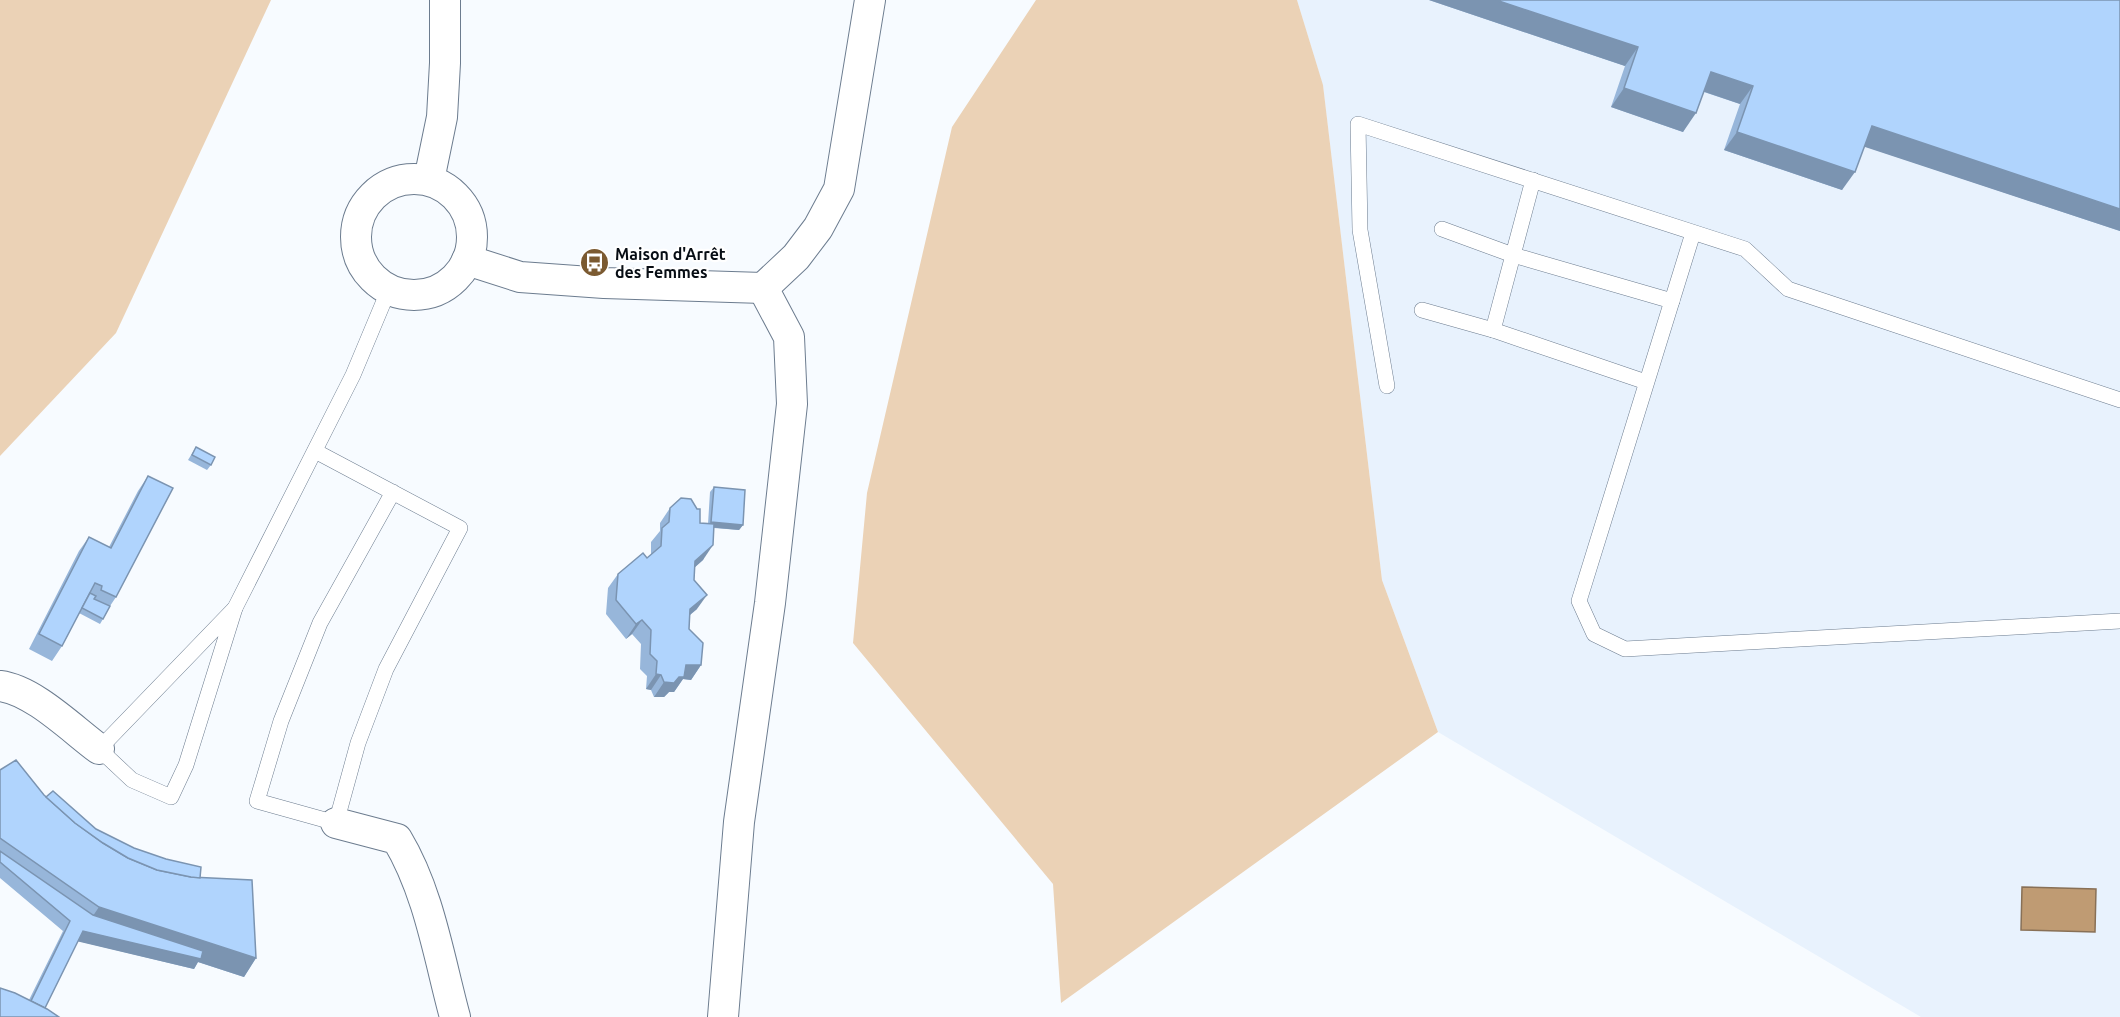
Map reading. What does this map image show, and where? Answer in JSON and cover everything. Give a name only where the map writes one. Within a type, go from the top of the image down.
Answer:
[{"type":"street","points":[[429,180],[442,117],[445,0]]},
{"type":"street","points":[[467,260],[520,277],[763,288],[796,258],[818,228],[839,189],[870,0]]},
{"type":"street","points":[[408,178],[429,180],[446,188],[461,202],[470,220],[472,240],[467,260],[458,275],[447,285],[428,293],[408,295],[388,290],[368,274],[358,256],[355,236],[359,216],[372,195],[389,183],[408,178]]},
{"type":"street","points":[[723,1017],[739,822],[770,603],[792,404],[789,337],[763,288]]},
{"type":"street","points":[[0,686],[13,688],[43,706],[99,749]]},
{"type":"street","points":[[336,823],[397,839],[410,861],[423,899],[455,1017]]},
{"type":"lane","points":[[1387,386],[1360,230],[1358,124],[1745,249],[1788,289],[2120,400]]},
{"type":"lane","points":[[1493,330],[1533,180]]},
{"type":"lane","points":[[1442,229],[1513,255],[1672,301]]},
{"type":"lane","points":[[1693,233],[1579,601],[1594,634],[1625,650],[2120,621]]},
{"type":"lane","points":[[235,608],[99,749],[132,780],[171,797],[186,765],[235,608],[352,375],[388,290]]},
{"type":"lane","points":[[1422,310],[1493,330],[1646,382]]},
{"type":"lane","points":[[315,451],[393,492],[460,528],[386,669],[358,743],[336,823],[257,801],[282,721],[320,623],[393,492]]},
{"type":"shaded area","points":[[0,0],[271,0],[116,333],[0,456]]},
{"type":"shaded area","points":[[1036,0],[1297,0],[1323,85],[1382,580],[1438,732],[1061,1003],[1053,884],[853,643],[867,493],[952,127]]},
{"type":"shaded area","points":[[1297,0],[2120,0],[2120,1017],[1921,1017],[1438,732],[1382,580],[1323,86]]},
{"type":"shaded area","points":[[2022,887],[2096,889],[2095,932],[2021,930]]},
{"type":"building","points":[[1496,0],[2120,0],[2120,209],[1872,126],[1855,172],[1737,132],[1753,86],[1711,72],[1696,113],[1624,88],[1638,47]]},
{"type":"building","points":[[196,447],[215,457],[211,465],[192,455]]},
{"type":"building","points":[[148,476],[173,488],[116,597],[101,590],[102,586],[95,583],[62,646],[39,634],[89,537],[111,548]]},
{"type":"building","points":[[714,487],[745,490],[743,525],[711,522]]},
{"type":"building","points":[[681,498],[691,499],[697,509],[700,509],[700,523],[714,524],[713,545],[695,561],[694,580],[707,595],[690,609],[689,629],[703,643],[701,665],[686,665],[684,677],[679,677],[674,683],[664,682],[661,675],[656,674],[657,661],[650,654],[651,630],[642,620],[636,624],[616,600],[618,574],[643,553],[647,558],[661,546],[662,528],[669,522],[670,508]]},
{"type":"building","points":[[90,593],[96,596],[94,599],[110,606],[103,619],[82,608]]},
{"type":"building","points":[[16,760],[44,795],[75,823],[128,858],[157,870],[191,877],[252,880],[256,958],[99,907],[0,838],[0,770]]},
{"type":"building","points":[[53,791],[96,829],[134,848],[166,859],[201,867],[200,878],[157,870],[128,858],[75,823],[46,797]]},
{"type":"building","points":[[0,851],[93,915],[203,951],[201,959],[83,931],[45,1008],[31,1001],[70,921],[0,862]]},
{"type":"building","points":[[0,988],[15,993],[59,1017],[0,1017]]},
{"type":"place","name":"Maison d'Arrêt des Femmes","points":[[594,263]]}]
